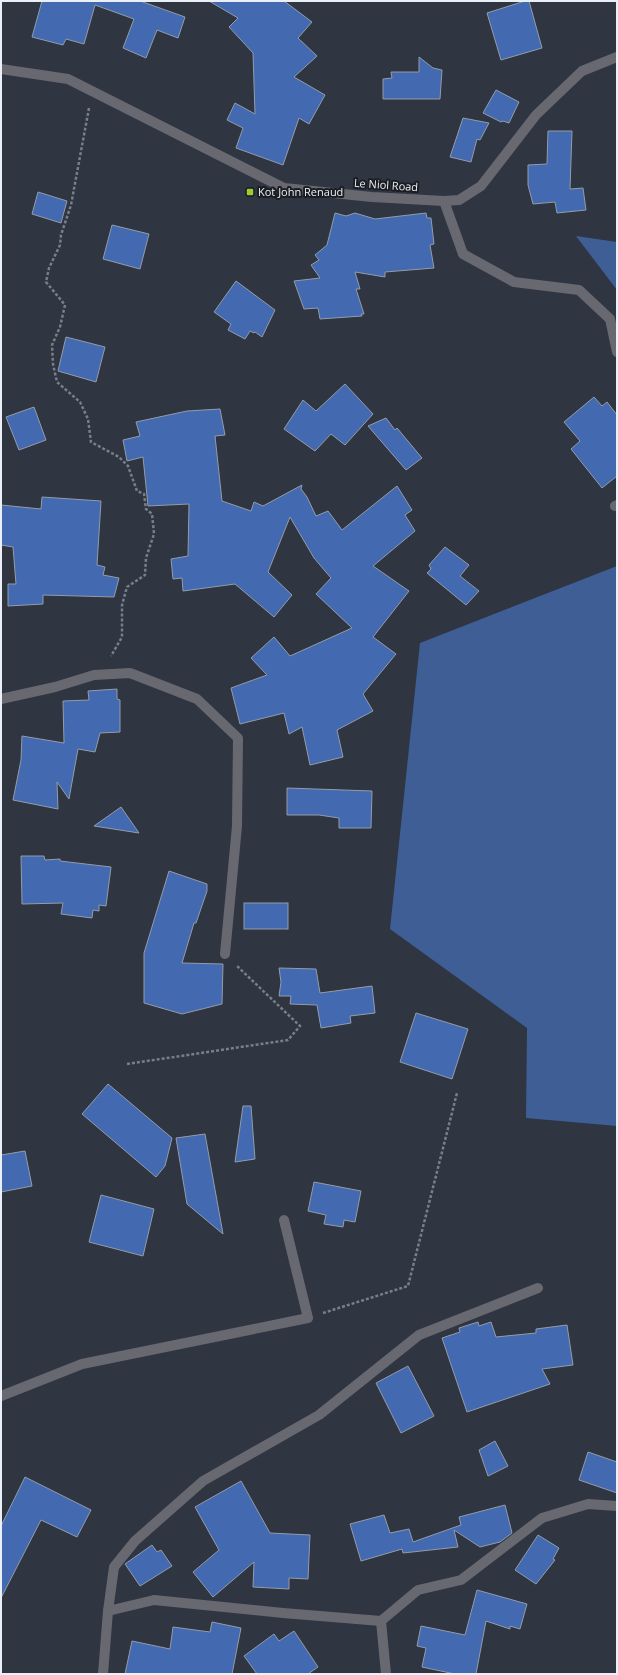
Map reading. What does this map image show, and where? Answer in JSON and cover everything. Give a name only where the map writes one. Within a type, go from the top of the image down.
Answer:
[{"type":"street","name":"Le Niol Road","points":[[1,69],[68,80],[284,188],[372,197],[444,201],[459,200],[481,186],[536,115],[582,71],[617,57]]},
{"type":"street","points":[[444,201],[463,254],[514,282],[579,290],[610,319],[617,352]]},
{"type":"street","points":[[1,699],[55,687],[94,675],[130,673],[196,699],[238,738],[237,826],[225,954]]},
{"type":"street","points":[[1,1396],[82,1364],[308,1318],[284,1220]]},
{"type":"street","points":[[103,1674],[108,1611],[114,1567],[135,1541],[203,1481],[319,1415],[419,1335],[538,1288]]},
{"type":"street","points":[[108,1611],[154,1600],[381,1621],[418,1590],[461,1580],[542,1518],[588,1504],[617,1506]]},
{"type":"street","points":[[381,1621],[386,1674]]},
{"type":"path","points":[[94,675],[107,663],[122,637],[122,605],[127,587],[144,575],[146,558],[154,534],[152,514],[146,509],[144,494],[137,492],[128,466],[119,457],[91,442],[88,419],[80,402],[57,382],[53,364],[52,345],[60,328],[65,305],[46,282],[49,268],[60,245],[61,235],[71,205],[90,103],[101,96]]},
{"type":"path","points":[[127,1064],[288,1040],[300,1026],[225,954]]},
{"type":"path","points":[[308,1318],[408,1286],[457,1093]]},
{"type":"shaded area","points":[[576,236],[617,242],[617,290]]},
{"type":"shaded area","points":[[617,566],[617,1126],[526,1118],[527,1028],[390,929],[420,643]]},
{"type":"building","points":[[42,1],[140,1],[185,17],[178,38],[157,30],[146,58],[123,48],[134,19],[95,5],[84,44],[66,39],[63,45],[32,37]]},
{"type":"building","points":[[209,1],[284,1],[312,22],[298,38],[317,56],[294,77],[325,95],[309,124],[299,118],[283,165],[236,148],[243,128],[227,120],[235,103],[255,114],[253,53],[229,27],[238,18]]},
{"type":"building","points":[[529,1],[542,48],[501,60],[487,13]]},
{"type":"building","points":[[419,57],[433,68],[442,70],[440,99],[383,99],[383,79],[392,78],[391,72],[419,72]]},
{"type":"building","points":[[496,90],[519,102],[509,123],[503,121],[501,122],[483,113]]},
{"type":"building","points":[[463,118],[489,123],[480,140],[477,139],[471,162],[450,157]]},
{"type":"building","points":[[548,131],[572,131],[570,189],[583,188],[586,210],[557,213],[555,202],[533,204],[528,185],[528,165],[547,164]]},
{"type":"building","points":[[38,192],[67,201],[61,223],[32,214]]},
{"type":"building","points":[[335,213],[346,216],[355,213],[375,219],[426,213],[427,218],[431,218],[434,244],[430,245],[434,268],[385,272],[385,277],[355,272],[360,289],[356,289],[364,314],[361,314],[362,316],[320,319],[318,308],[304,309],[294,281],[320,278],[311,265],[319,260],[315,255],[327,245]]},
{"type":"building","points":[[112,225],[149,234],[140,269],[103,259]]},
{"type":"building","points":[[236,281],[275,310],[262,337],[255,332],[250,331],[245,339],[228,330],[231,324],[214,312]]},
{"type":"building","points":[[66,337],[105,347],[96,382],[58,371]]},
{"type":"building","points":[[345,384],[373,414],[345,445],[331,434],[315,451],[284,429],[303,400],[316,411]]},
{"type":"building","points":[[594,397],[602,406],[607,402],[617,415],[617,476],[602,488],[571,449],[580,441],[564,422]]},
{"type":"building","points":[[34,407],[46,440],[19,450],[6,417]]},
{"type":"building","points":[[220,409],[225,435],[215,436],[222,501],[251,511],[254,502],[263,506],[302,485],[301,489],[307,497],[316,516],[328,511],[342,530],[397,486],[412,510],[405,515],[415,531],[373,566],[409,591],[373,637],[396,654],[363,694],[373,711],[337,730],[343,757],[310,765],[302,727],[289,734],[284,713],[240,724],[231,688],[267,675],[251,658],[274,637],[290,656],[352,628],[316,594],[331,578],[314,558],[290,517],[268,572],[292,595],[274,617],[235,584],[183,591],[182,578],[173,579],[171,559],[188,556],[189,504],[148,506],[143,457],[127,461],[123,440],[140,436],[136,422],[187,411]]},
{"type":"building","points":[[386,418],[395,430],[397,428],[422,458],[406,470],[368,426]]},
{"type":"building","points":[[42,497],[101,501],[97,565],[105,567],[103,575],[119,578],[114,597],[43,595],[43,604],[8,606],[8,584],[16,584],[13,547],[1,545],[1,505],[41,509]]},
{"type":"building","points":[[445,547],[469,565],[460,576],[479,591],[466,605],[427,573],[431,569],[429,565]]},
{"type":"building","points":[[117,689],[117,699],[120,700],[120,732],[100,733],[95,752],[78,749],[69,799],[57,782],[58,809],[13,800],[21,760],[22,736],[64,743],[63,701],[89,700],[88,691]]},
{"type":"building","points":[[287,788],[372,791],[371,828],[339,828],[339,818],[319,815],[287,815]]},
{"type":"building","points":[[121,807],[139,833],[94,826]]},
{"type":"building","points":[[21,856],[44,856],[45,860],[60,859],[60,861],[111,867],[106,906],[99,905],[99,911],[93,910],[92,918],[61,914],[63,903],[22,904]]},
{"type":"building","points":[[169,871],[207,884],[207,891],[196,923],[194,923],[182,963],[223,964],[222,1004],[182,1014],[144,1003],[144,953]]},
{"type":"building","points":[[244,903],[288,903],[288,929],[244,929]]},
{"type":"building","points":[[279,968],[316,969],[320,993],[372,986],[375,1013],[350,1016],[351,1023],[321,1028],[317,1005],[290,1004],[291,996],[279,996],[281,982]]},
{"type":"building","points":[[416,1013],[468,1029],[452,1079],[400,1062]]},
{"type":"building","points":[[108,1084],[172,1138],[165,1166],[156,1177],[82,1114]]},
{"type":"building","points":[[243,1106],[251,1106],[255,1159],[235,1162]]},
{"type":"building","points":[[205,1134],[223,1234],[187,1204],[176,1138]]},
{"type":"building","points":[[25,1151],[32,1186],[1,1192],[1,1155]]},
{"type":"building","points":[[314,1182],[361,1191],[355,1222],[344,1220],[343,1227],[324,1224],[326,1215],[308,1211]]},
{"type":"building","points":[[101,1195],[154,1209],[143,1256],[89,1242]]},
{"type":"building","points":[[478,1322],[479,1326],[491,1322],[496,1337],[536,1333],[536,1329],[567,1325],[573,1365],[542,1369],[550,1384],[467,1412],[442,1338],[460,1332],[459,1328]]},
{"type":"building","points":[[408,1366],[434,1416],[401,1433],[376,1383]]},
{"type":"building","points":[[495,1441],[508,1466],[488,1476],[479,1450]]},
{"type":"building","points":[[588,1452],[617,1462],[617,1493],[579,1480]]},
{"type":"building","points":[[25,1477],[91,1510],[77,1537],[41,1520],[1,1598],[1,1526]]},
{"type":"building","points":[[241,1481],[270,1533],[310,1535],[308,1579],[289,1578],[289,1589],[253,1587],[254,1562],[213,1597],[193,1572],[219,1550],[195,1507]]},
{"type":"building","points":[[505,1505],[512,1533],[500,1542],[480,1547],[454,1530],[458,1547],[403,1553],[402,1549],[361,1561],[350,1524],[384,1515],[390,1533],[409,1529],[413,1542],[461,1525],[459,1517]]},
{"type":"building","points":[[538,1535],[559,1548],[553,1559],[555,1560],[536,1584],[515,1570]]},
{"type":"building","points":[[152,1545],[157,1552],[161,1550],[172,1566],[140,1586],[125,1564]]},
{"type":"building","points":[[477,1590],[527,1604],[520,1629],[510,1626],[510,1629],[486,1621],[476,1674],[455,1674],[422,1667],[426,1648],[417,1646],[421,1626],[465,1635]]},
{"type":"building","points":[[212,1622],[241,1628],[232,1674],[125,1674],[132,1641],[170,1649],[173,1627],[210,1632]]},
{"type":"building","points":[[294,1631],[318,1667],[308,1674],[257,1674],[244,1656],[274,1634],[279,1641]]},
{"type":"place","name":"Kot John Renaud","points":[[250,192]]}]
